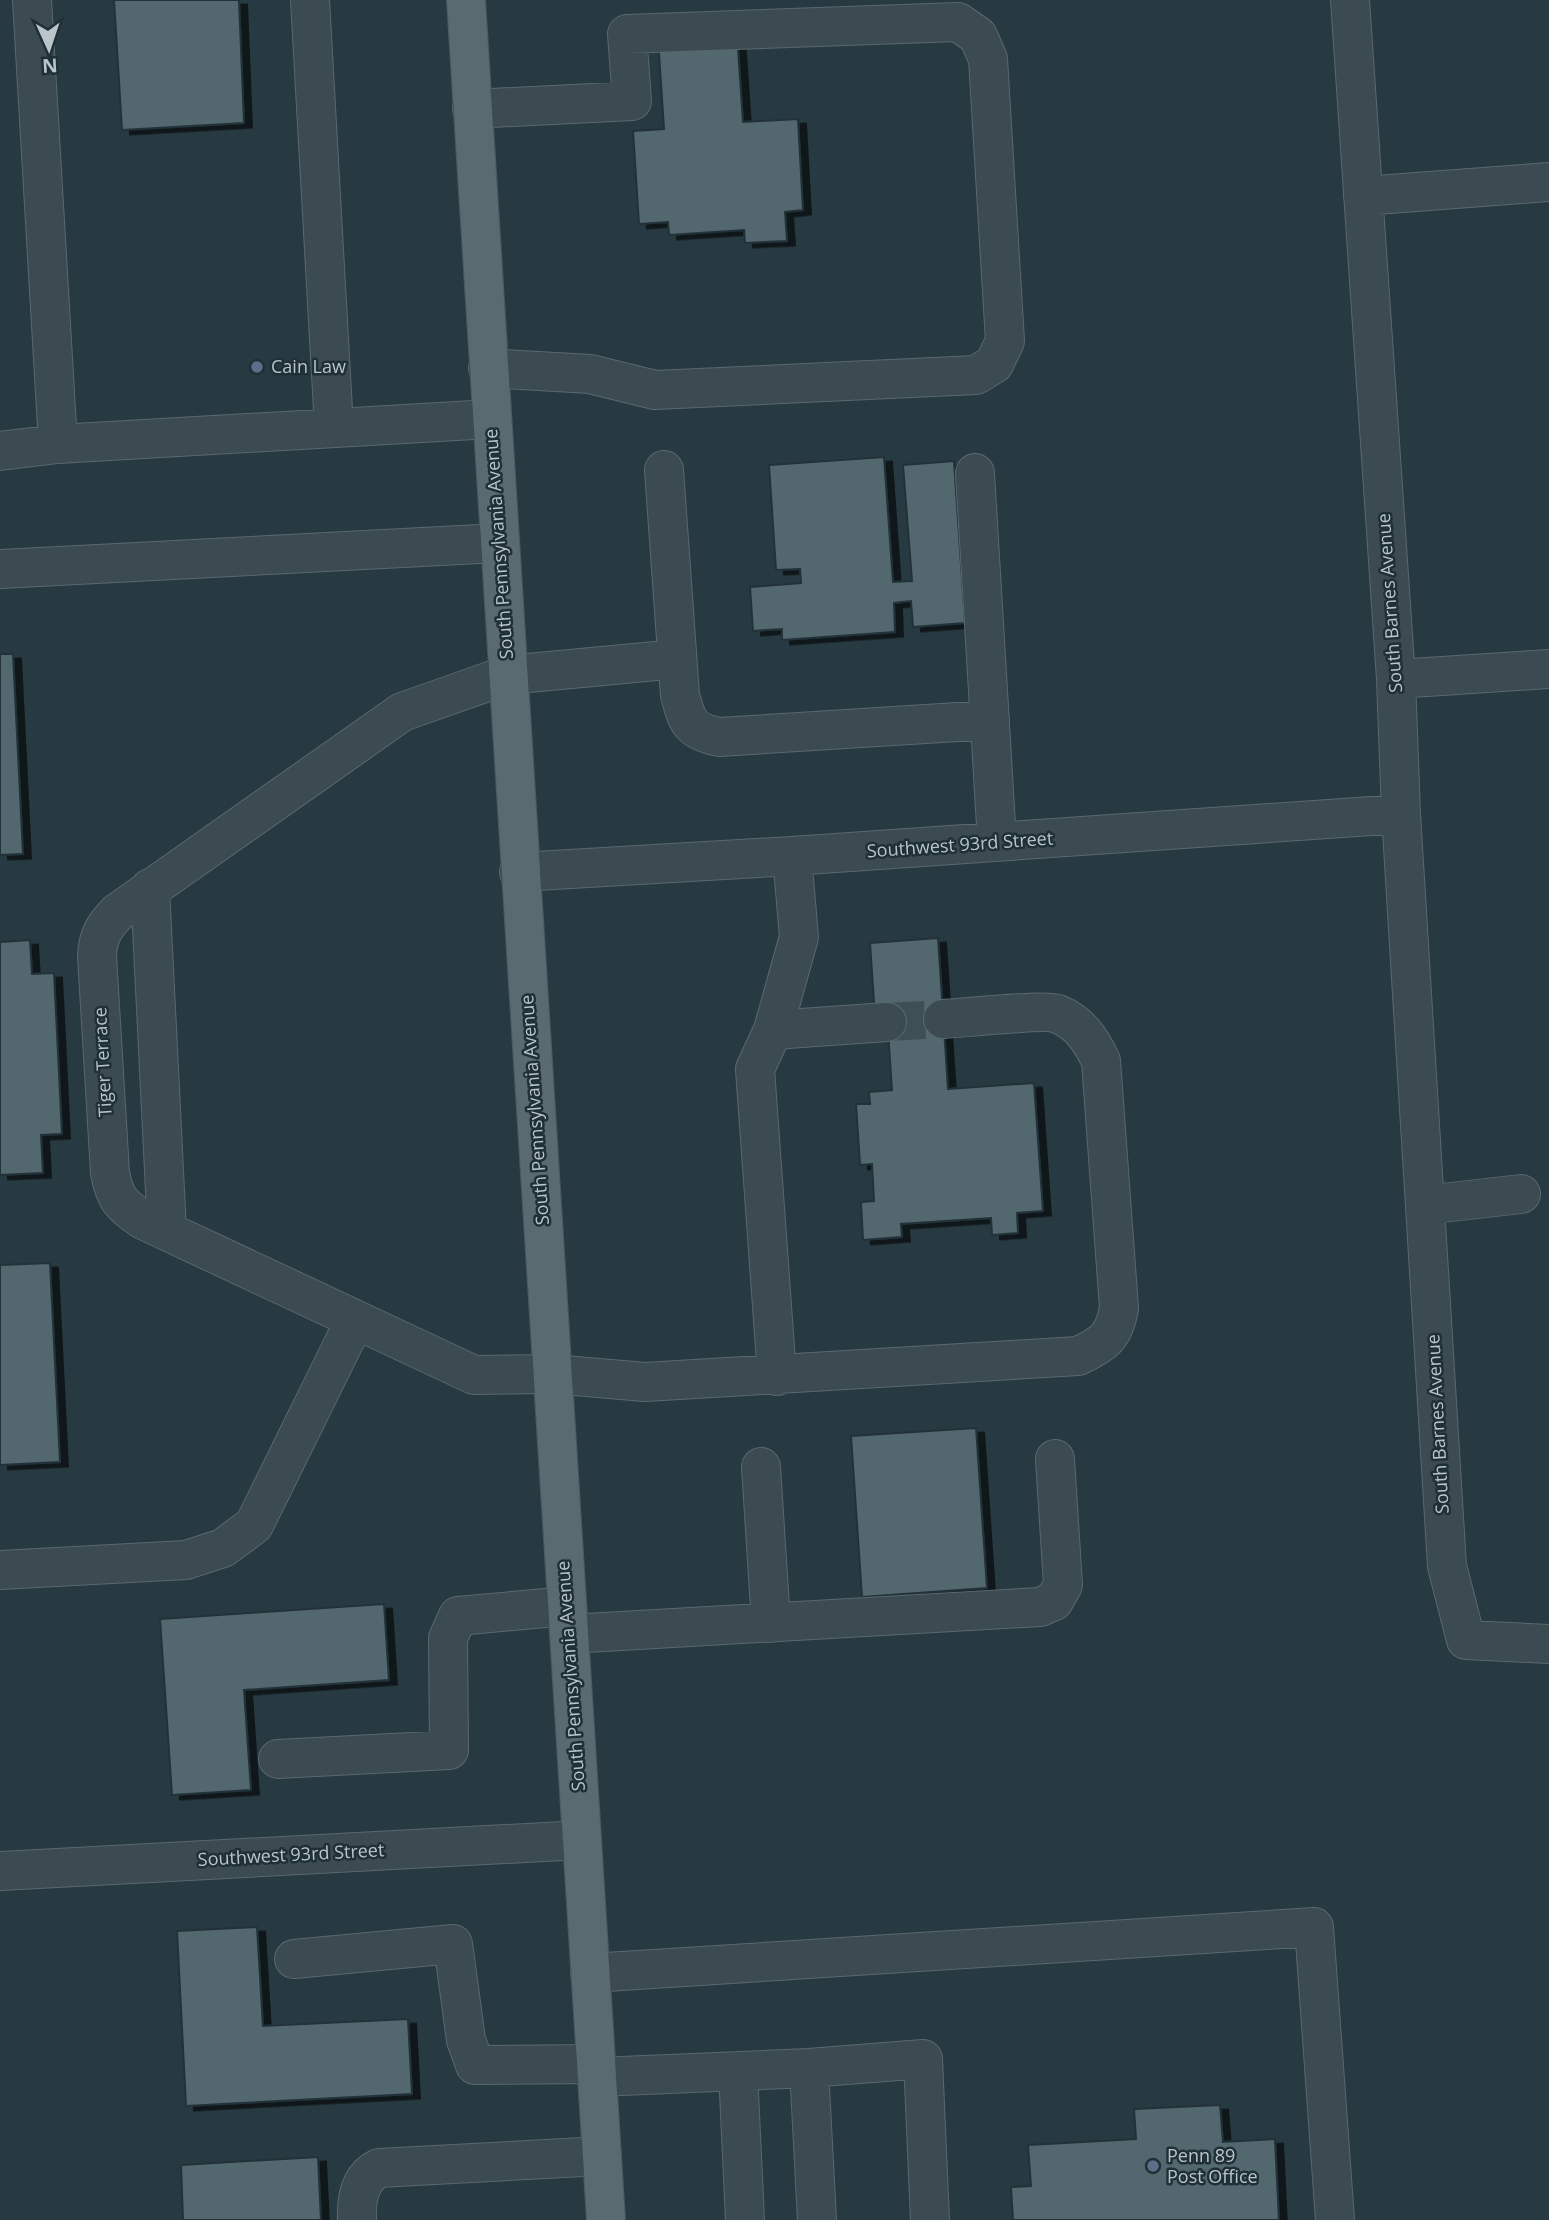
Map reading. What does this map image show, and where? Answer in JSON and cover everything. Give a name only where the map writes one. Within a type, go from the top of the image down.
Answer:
[{"type":"main road","name":"South Pennsylvania Avenue","points":[[466,0],[606,2220]]},
{"type":"street","points":[[32,0],[58,444]]},
{"type":"street","points":[[310,0],[334,428]]},
{"type":"street","name":"South Barnes Avenue","points":[[1350,0],[1396,679],[1401,814],[1447,1566],[1466,1640],[1549,1644]]},
{"type":"street","points":[[472,109],[632,101],[629,17],[958,22],[978,36],[988,59],[1005,341],[994,365],[976,375],[655,390],[590,374],[488,368]]},
{"type":"street","points":[[1363,196],[1549,182]]},
{"type":"street","points":[[0,451],[58,444],[491,419]]},
{"type":"street","points":[[664,470],[680,695],[686,718],[702,734],[719,737],[990,720]]},
{"type":"street","points":[[975,473],[997,842]]},
{"type":"street","points":[[0,569],[499,543]]},
{"type":"street","name":"Tiger Terrace","points":[[677,659],[508,676],[402,712],[118,912],[104,927],[98,941],[110,1173],[113,1189],[124,1207],[143,1220],[474,1375],[552,1374],[645,1382],[1078,1356],[1108,1339],[1116,1325],[1119,1308],[1101,1061],[1093,1042],[1078,1025],[1055,1012],[943,1019]]},
{"type":"street","points":[[1396,679],[1549,669]]},
{"type":"street","name":"Southwest 93rd Street","points":[[519,872],[1401,814]]},
{"type":"street","points":[[777,1376],[755,1069],[773,1030],[799,937],[793,856]]},
{"type":"street","points":[[150,888],[167,1231]]},
{"type":"street","points":[[773,1030],[887,1022]]},
{"type":"street","points":[[1425,1205],[1521,1194]]},
{"type":"street","points":[[0,1570],[186,1560],[223,1548],[254,1525],[355,1320]]},
{"type":"street","points":[[278,1759],[449,1750],[448,1638],[458,1616],[771,1623],[1040,1606],[1054,1601],[1063,1585],[1055,1460]]},
{"type":"street","points":[[761,1466],[771,1623]]},
{"type":"street","name":"Southwest 93rd Street","points":[[0,1871],[582,1840]]},
{"type":"street","points":[[590,1973],[1314,1927],[1335,2220]]},
{"type":"street","points":[[294,1959],[453,1944],[466,2040],[475,2065],[596,2071],[738,2071],[923,2059],[930,2220]]},
{"type":"street","points":[[809,2068],[817,2220]]},
{"type":"street","points":[[738,2071],[745,2220]]},
{"type":"street","points":[[357,2220],[356,2201],[365,2179],[379,2168],[602,2156]]},
{"type":"building","points":[[114,0],[239,0],[244,123],[122,130]]},
{"type":"building","points":[[737,34],[743,122],[798,119],[803,210],[785,212],[787,241],[745,243],[744,230],[669,235],[668,222],[639,224],[633,131],[664,129],[658,39]]},
{"type":"building","points":[[884,457],[893,582],[912,581],[903,465],[954,461],[965,623],[913,627],[911,601],[894,603],[895,632],[782,640],[782,629],[753,631],[750,587],[801,583],[800,569],[776,570],[769,465]]},
{"type":"building","points":[[0,654],[13,654],[23,854],[0,855]]},
{"type":"building","points":[[938,938],[948,1089],[1034,1083],[1043,1211],[1017,1213],[1018,1233],[992,1235],[991,1218],[901,1224],[902,1237],[863,1240],[861,1202],[874,1201],[872,1164],[860,1165],[856,1104],[870,1104],[869,1092],[892,1090],[887,1016],[875,1018],[870,943]]},
{"type":"building","points":[[30,940],[32,974],[54,973],[62,1134],[41,1135],[43,1173],[0,1175],[0,942]]},
{"type":"building","points":[[50,1263],[60,1462],[0,1465],[0,1265]]},
{"type":"building","points":[[976,1428],[987,1588],[862,1597],[851,1436]]},
{"type":"building","points":[[384,1604],[389,1680],[244,1690],[251,1790],[172,1795],[160,1619]]},
{"type":"building","points":[[257,1927],[263,2026],[408,2019],[412,2094],[186,2106],[177,1931]]},
{"type":"building","name":"Penn 89 Post Office","points":[[1220,2105],[1223,2142],[1275,2139],[1279,2220],[1013,2220],[1011,2187],[1031,2186],[1028,2145],[1136,2139],[1134,2109]]},
{"type":"building","points":[[318,2157],[321,2220],[183,2220],[181,2165]]},
{"type":"tunnel","points":[[887,1022],[943,1019]]},
{"type":"place","name":"Cain Law","points":[[257,367]]},
{"type":"place","name":"Penn 89 Post Office","points":[[1153,2166]]}]
